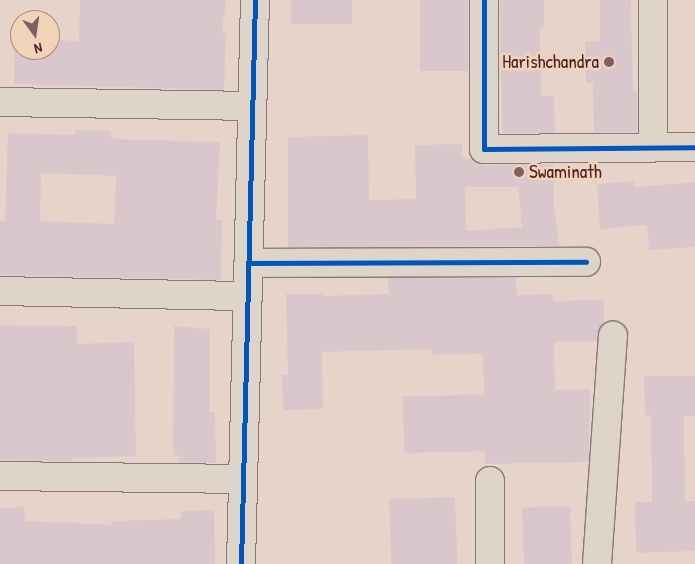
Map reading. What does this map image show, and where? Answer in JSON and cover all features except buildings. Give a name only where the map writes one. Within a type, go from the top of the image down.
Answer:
[{"type":"street","points":[[241,564],[255,0]]},
{"type":"street","points":[[484,0],[484,149],[695,147]]},
{"type":"street","points":[[653,0],[653,148]]},
{"type":"street","points":[[0,102],[252,106]]},
{"type":"street","points":[[248,263],[586,262]]},
{"type":"street","points":[[0,290],[248,296]]},
{"type":"street","points":[[597,564],[613,336]]},
{"type":"street","points":[[0,476],[243,479]]},
{"type":"street","points":[[490,481],[490,564]]},
{"type":"cycle path","points":[[241,564],[255,0]]},
{"type":"cycle path","points":[[484,0],[484,149],[695,147]]},
{"type":"cycle path","points":[[249,263],[586,262]]},
{"type":"place","name":"Harishchandra","points":[[609,62]]},
{"type":"place","name":"Swaminath","points":[[519,172]]}]
